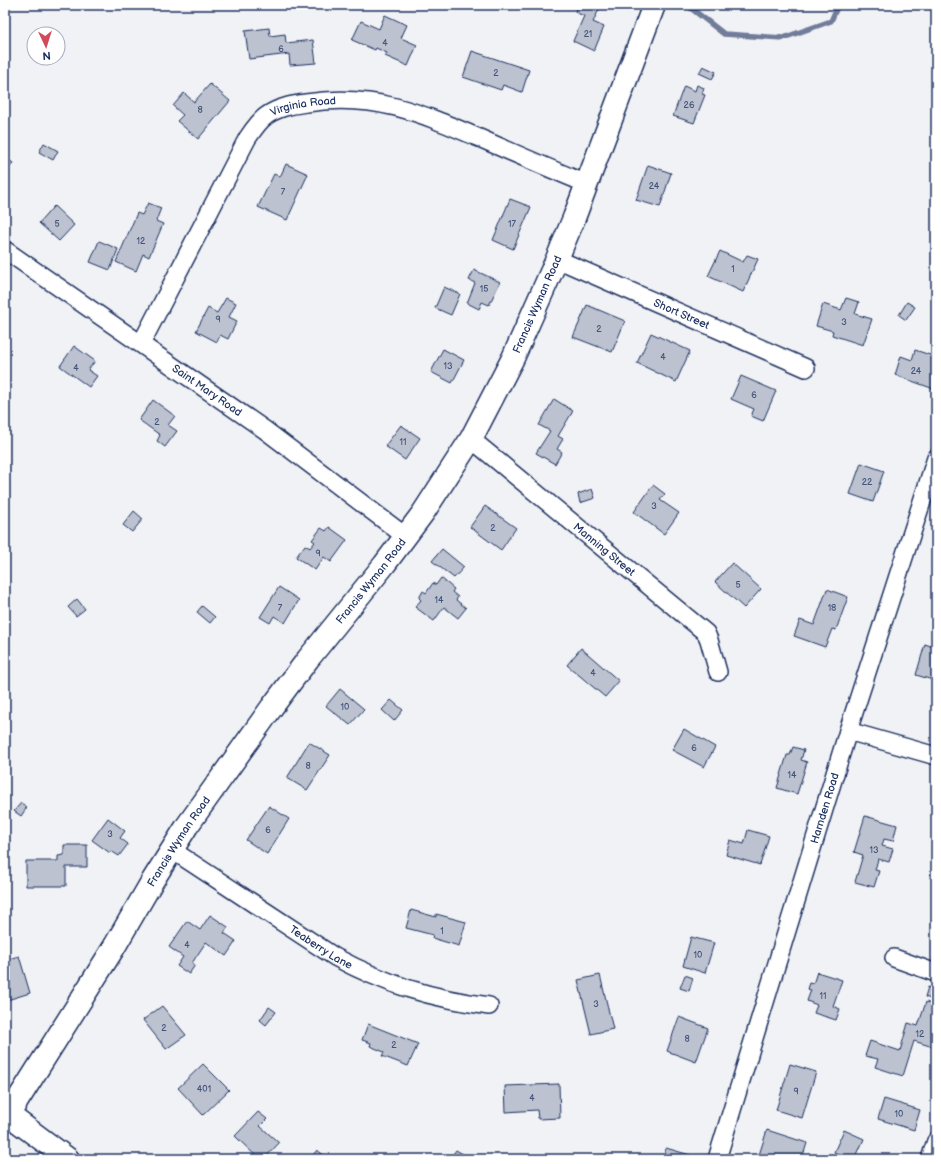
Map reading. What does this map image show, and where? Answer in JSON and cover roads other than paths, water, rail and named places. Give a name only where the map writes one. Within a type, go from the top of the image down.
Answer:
[{"type":"main road","name":"Francis Wyman Road","points":[[7,1113],[109,956],[153,880],[191,820],[308,659],[384,565],[440,488],[472,439],[513,358],[557,259],[587,184],[654,5]]},
{"type":"main road","points":[[7,1113],[68,1159]]},
{"type":"street","name":"Virginia Road","points":[[141,344],[247,139],[260,121],[267,115],[282,108],[322,100],[340,99],[375,102],[393,106],[434,119],[587,184]]},
{"type":"street","name":"Saint Mary Road","points":[[5,250],[265,430],[405,536]]},
{"type":"street","name":"Short Street","points":[[557,259],[806,368]]},
{"type":"street","name":"Manning Street","points":[[472,439],[706,633],[718,672]]},
{"type":"street","name":"Harnden Road","points":[[717,1159],[848,731],[936,458]]},
{"type":"street","points":[[848,731],[936,756]]},
{"type":"street","name":"Teaberry Lane","points":[[172,850],[358,970],[422,994],[452,1001],[489,1006]]},
{"type":"street","points":[[894,958],[936,973]]},
{"type":"street","points":[[930,1159],[936,1141]]},
{"type":"waterway","points":[[687,5],[724,34],[783,38],[831,21],[838,5]]}]
